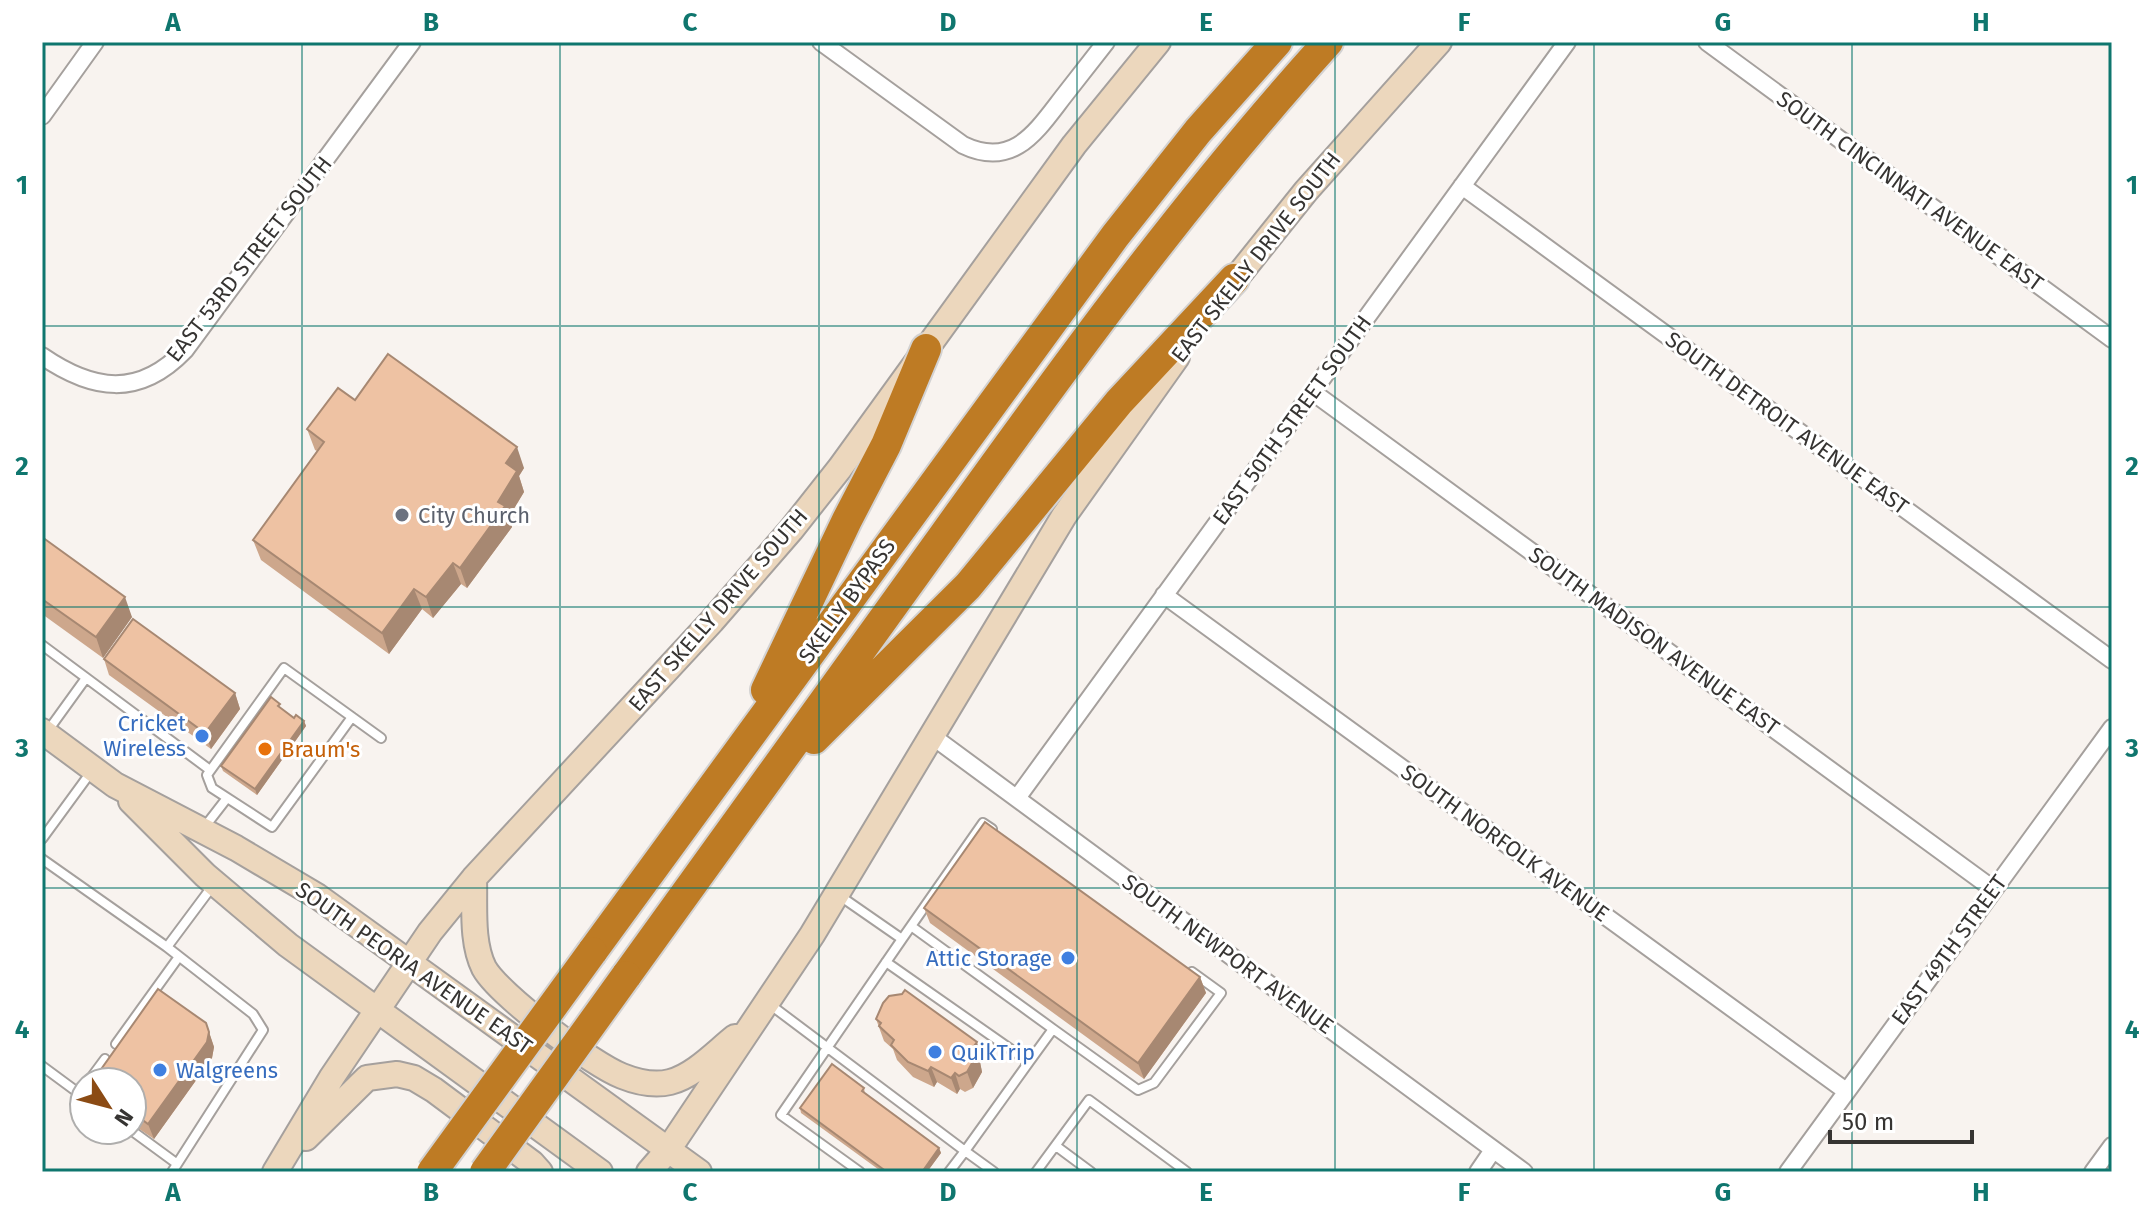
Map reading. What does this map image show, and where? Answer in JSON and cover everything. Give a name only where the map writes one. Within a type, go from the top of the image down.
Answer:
[{"type":"highway","name":"SKELLY BYPASS","points":[[432,1172],[1115,236],[1198,131],[1277,42]]},
{"type":"highway","name":"SKELLY BYPASS","points":[[485,1172],[1127,283],[1238,143],[1328,42]]},
{"type":"highway","points":[[751,803],[968,586],[1119,402],[1234,279]]},
{"type":"highway","points":[[736,753],[886,445],[926,349]]},
{"type":"main road","name":"EAST SKELLY DRIVE SOUTH","points":[[277,1168],[377,1009],[474,878],[712,621],[791,530],[840,468],[1074,145],[1158,42]]},
{"type":"main road","name":"EAST SKELLY DRIVE SOUTH","points":[[649,1172],[668,1150],[768,1002],[1064,516],[1111,447],[1234,279],[1306,191],[1439,42]]},
{"type":"main road","name":"SOUTH PEORIA AVENUE EAST","points":[[44,732],[115,785],[214,883],[288,945],[600,1172]]},
{"type":"main road","name":"SOUTH PEORIA AVENUE EAST","points":[[115,785],[203,830],[317,896],[699,1172]]},
{"type":"main road","points":[[474,878],[477,946],[492,980],[506,995],[602,1066],[619,1075],[652,1084],[682,1077],[753,1023]]},
{"type":"main road","points":[[277,1168],[367,1078],[397,1074],[414,1078],[434,1090],[540,1172]]},
{"type":"street","name":"EAST 53RD STREET SOUTH","points":[[42,356],[80,379],[115,385],[151,376],[172,363],[185,350],[412,42]]},
{"type":"street","points":[[821,42],[963,145],[981,153],[1014,148],[1032,137],[1106,42]]},
{"type":"street","name":"EAST 50TH STREET SOUTH","points":[[1017,798],[1567,42]]},
{"type":"street","name":"SOUTH CINCINNATI AVENUE EAST","points":[[1707,42],[2112,339]]},
{"type":"street","points":[[42,116],[92,43]]},
{"type":"street","name":"SOUTH DETROIT AVENUE EAST","points":[[1462,186],[2112,660]]},
{"type":"street","name":"SOUTH MADISON AVENUE EAST","points":[[1314,393],[1993,889]]},
{"type":"street","name":"SOUTH NORFOLK AVENUE","points":[[1164,595],[1846,1091]]},
{"type":"street","name":"EAST 49TH STREET","points":[[1788,1172],[2112,728]]},
{"type":"street","name":"SOUTH NEWPORT AVENUE","points":[[932,736],[1524,1172]]},
{"type":"street","points":[[2093,1172],[2112,1146]]},
{"type":"street","points":[[1478,1172],[1493,1150]]},
{"type":"lane","points":[[42,645],[210,770]]},
{"type":"lane","points":[[352,717],[272,827],[212,788],[207,775],[284,668],[352,717],[381,738]]},
{"type":"lane","points":[[44,732],[86,678]]},
{"type":"lane","points":[[42,839],[46,825],[93,768]]},
{"type":"lane","points":[[203,830],[227,798]]},
{"type":"lane","points":[[860,1172],[781,1115],[983,823],[995,832]]},
{"type":"lane","points":[[42,859],[167,947],[253,1014],[263,1030],[172,1172]]},
{"type":"lane","points":[[167,947],[214,883]]},
{"type":"lane","points":[[836,894],[902,939]]},
{"type":"lane","points":[[911,926],[1138,1090],[1154,1083],[1221,993],[1183,966]]},
{"type":"lane","points":[[116,1044],[178,958]]},
{"type":"lane","points":[[886,962],[1029,1062]]},
{"type":"lane","points":[[768,1002],[994,1172]]},
{"type":"lane","points":[[949,1172],[1053,1029]]},
{"type":"lane","points":[[100,1066],[105,1059]]},
{"type":"lane","points":[[42,1066],[68,1083]]},
{"type":"lane","points":[[1036,1172],[1089,1100],[1183,1171]]},
{"type":"lane","points":[[148,1142],[176,1163]]},
{"type":"lane","points":[[1056,1146],[1091,1172]]},
{"type":"building","name":"City Church","points":[[388,354],[517,447],[506,463],[517,471],[498,502],[505,506],[460,568],[453,563],[426,597],[414,589],[382,633],[253,540],[324,442],[307,429],[338,388],[355,400]]},
{"type":"building","points":[[42,537],[125,597],[96,637],[42,599]]},
{"type":"building","points":[[133,619],[235,693],[205,733],[104,659]]},
{"type":"building","name":"Braum's","points":[[271,697],[294,718],[296,715],[304,721],[255,789],[221,766]]},
{"type":"building","name":"Attic Storage","points":[[985,822],[1200,977],[1138,1063],[924,908]]},
{"type":"building","name":"Walgreens","points":[[158,989],[206,1023],[209,1032],[207,1042],[148,1124],[148,1066],[103,1066]]},
{"type":"building","name":"QuikTrip","points":[[905,990],[977,1042],[974,1046],[976,1056],[967,1072],[959,1076],[955,1073],[951,1078],[931,1067],[928,1071],[908,1062],[891,1045],[894,1040],[876,1019],[889,996],[902,994]]},
{"type":"building","points":[[832,1064],[864,1088],[862,1091],[939,1148],[922,1172],[887,1172],[800,1108]]},
{"type":"place","name":"City Church","points":[[402,515]]},
{"type":"place","name":"Cricket Wireless","points":[[202,736]]},
{"type":"place","name":"Braum's","points":[[265,749]]},
{"type":"place","name":"Attic Storage","points":[[1068,958]]},
{"type":"place","name":"QuikTrip","points":[[935,1052]]},
{"type":"place","name":"Walgreens","points":[[160,1070]]}]
